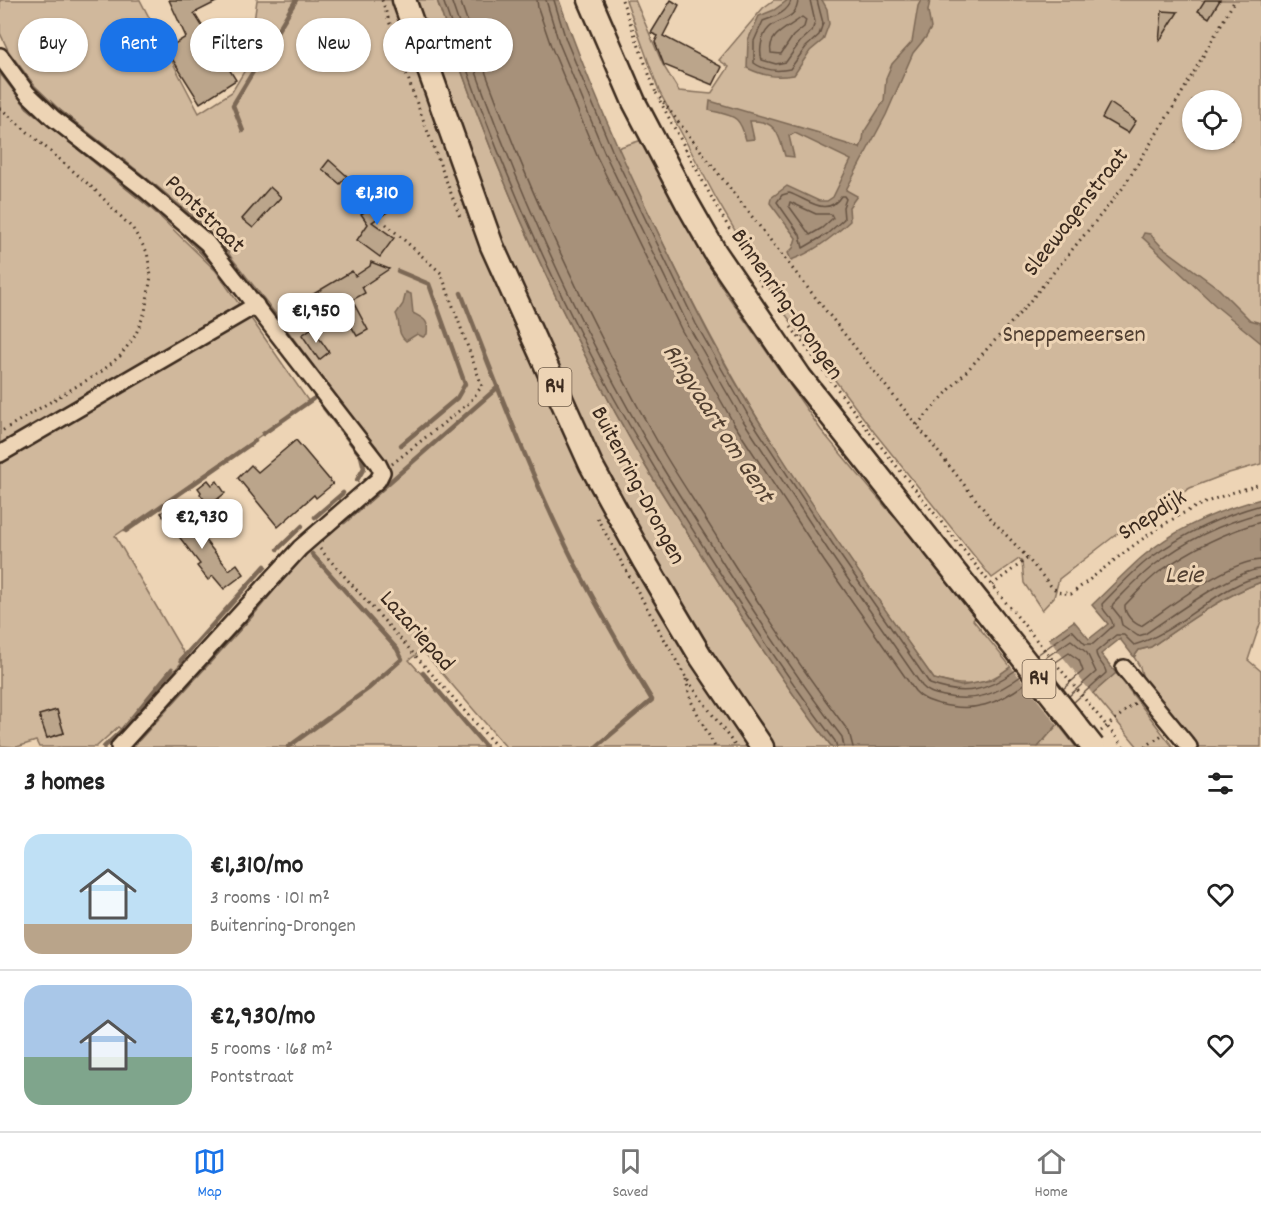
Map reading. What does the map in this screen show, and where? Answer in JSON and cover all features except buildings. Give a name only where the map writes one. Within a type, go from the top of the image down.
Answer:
[{"type":"highway","name":"Buitenring-Drongen","points":[[404,0],[492,246],[591,465],[701,657],[762,747]]},
{"type":"highway","name":"Binnenring-Drongen","points":[[591,2],[634,102],[687,203],[715,252],[800,377],[985,610],[1095,740]]},
{"type":"street","name":"Pontstraat","points":[[0,56],[27,93],[53,118],[142,187],[207,243],[382,472]]},
{"type":"street","points":[[0,454],[256,305]]},
{"type":"street","points":[[119,747],[300,548],[378,480],[382,472]]},
{"type":"street","points":[[1124,668],[1189,747]]},
{"type":"path","points":[[622,0],[656,93],[719,211],[766,291]]},
{"type":"path","name":"Sleewagenstraat","points":[[917,425],[1021,312],[1122,189],[1179,98],[1235,0]]},
{"type":"path","points":[[656,93],[993,521],[1028,558],[993,586]]},
{"type":"path","points":[[0,106],[95,190],[133,229],[147,252],[151,276],[145,312],[135,336],[120,356],[102,371],[0,432]]},
{"type":"path","points":[[382,472],[469,403],[482,386],[441,273],[386,224]]},
{"type":"path","points":[[790,326],[871,434],[1124,747]]},
{"type":"path","name":"Snepdijk","points":[[1028,558],[1058,592],[1071,594],[1133,546],[1198,506],[1261,484]]},
{"type":"path","name":"Lazariepad","points":[[311,539],[497,747]]},
{"type":"path","points":[[715,747],[691,701],[686,678],[736,747]]},
{"type":"path","points":[[1095,740],[1146,693]]},
{"type":"green space","points":[[0,0],[140,0],[149,18],[100,18],[100,72],[178,72],[199,113],[232,92],[244,72],[284,72],[284,18],[255,18],[257,0],[437,0],[443,18],[383,18],[383,72],[462,72],[529,239],[615,411],[653,478],[733,605],[781,677],[832,747],[506,747],[422,650],[409,660],[487,747],[130,747],[295,564],[386,477],[377,447],[343,406],[231,257],[218,236],[60,110],[24,72],[88,72],[88,18],[18,18],[18,64],[9,52],[0,33]]},
{"type":"green space","name":"Sneppemeersen","points":[[626,0],[635,0],[663,65],[679,91],[711,94],[729,67],[719,60],[763,8],[774,0],[1261,0],[1261,464],[1190,488],[1122,530],[1059,579],[1054,597],[1042,610],[1024,583],[1022,562],[1019,559],[992,578],[874,432],[780,307],[717,200],[659,91]]},
{"type":"green space","points":[[0,69],[37,116],[152,209],[216,271],[239,304],[0,446]]},
{"type":"green space","points":[[642,140],[719,283],[821,430],[977,616],[973,620],[1011,667],[1001,674],[974,684],[956,684],[934,679],[818,513],[753,411],[716,347],[617,148]]},
{"type":"green space","points":[[250,317],[309,402],[115,536],[186,657],[127,727],[122,730],[118,727],[96,747],[39,747],[36,741],[17,747],[0,746],[0,463]],"holes":[[[56,710],[64,733],[47,738],[40,715]]]},
{"type":"green space","points":[[1261,582],[1261,621],[1248,660],[1261,671],[1261,747],[1197,747],[1143,679],[1134,657],[1139,650],[1151,647],[1218,603]]},
{"type":"green space","points":[[1116,673],[1173,747],[1138,747],[1093,693]]},
{"type":"green space","points":[[1058,724],[1076,747],[1038,747]]},
{"type":"water","points":[[437,0],[559,0],[582,62],[621,154],[718,351],[797,481],[934,679],[961,686],[992,680],[1074,621],[1089,639],[1108,624],[1092,605],[1142,557],[1183,529],[1229,509],[1261,499],[1261,582],[1218,603],[1151,647],[1139,650],[1134,657],[1120,639],[1101,654],[1116,673],[1058,724],[1038,747],[832,747],[781,677],[733,605],[653,478],[585,354],[529,239],[462,72],[513,72],[513,18],[443,18]]},
{"type":"water","points":[[788,0],[822,0],[827,9],[829,24],[823,40],[810,51],[794,75],[770,76],[747,68],[748,40],[759,16],[774,10]]},
{"type":"water","points":[[921,0],[930,0],[928,11],[931,28],[913,53],[886,115],[846,190],[857,196],[849,207],[850,221],[822,244],[791,260],[788,253],[793,248],[796,238],[770,203],[771,198],[787,186],[819,201],[827,201],[833,197],[851,160],[795,133],[789,136],[794,157],[785,156],[775,130],[759,121],[750,121],[754,139],[746,140],[738,121],[730,116],[709,110],[710,101],[819,133],[860,148],[864,132],[884,101],[886,78],[892,64],[912,42]]},
{"type":"water","points":[[1144,233],[1150,234],[1161,246],[1218,288],[1250,320],[1261,323],[1261,343],[1216,306],[1142,237]]},
{"type":"water","points":[[406,292],[411,294],[413,313],[425,320],[427,334],[423,337],[417,334],[406,341],[401,335],[396,314],[403,304]]},
{"type":"pier","points":[[1047,637],[1094,696],[1059,727],[1009,664]]},
{"type":"waterway","points":[[243,131],[233,105],[296,0]]},
{"type":"waterway","points":[[0,71],[28,107],[181,231],[218,269],[240,298]]},
{"type":"waterway","points":[[44,99],[160,191],[226,250]]},
{"type":"waterway","points":[[398,271],[429,284],[465,384],[457,398],[401,445]]},
{"type":"waterway","points":[[461,293],[515,430],[559,531],[593,598],[652,700],[596,747]]},
{"type":"waterway","points":[[344,522],[497,388]]},
{"type":"waterway","points":[[263,434],[313,399]]},
{"type":"waterway","points":[[324,408],[361,456],[364,468],[357,480]]},
{"type":"waterway","points":[[126,531],[255,441]]},
{"type":"waterway","points":[[315,517],[343,493]]},
{"type":"waterway","points":[[278,549],[302,526]]},
{"type":"waterway","points":[[288,747],[368,689],[402,659],[397,649],[312,554]]},
{"type":"waterway","points":[[181,660],[265,566]]},
{"type":"waterway","points":[[131,747],[275,587]]},
{"type":"waterway","points":[[104,747],[122,730],[172,669]]},
{"type":"waterway","points":[[423,673],[486,747]]},
{"type":"water label","name":"Ringvaart om Gent","points":[[717,424]]},
{"type":"water label","name":"Leie","points":[[1184,576]]}]
